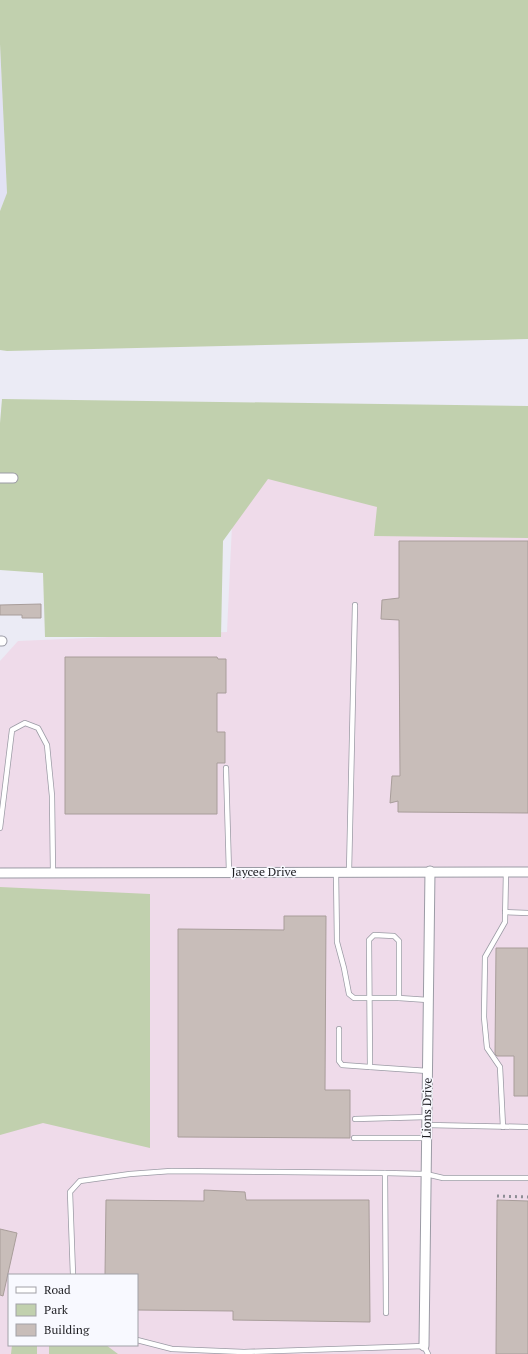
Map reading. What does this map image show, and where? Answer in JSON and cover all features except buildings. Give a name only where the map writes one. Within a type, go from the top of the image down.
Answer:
[{"type":"street","points":[[0,478],[13,478]]},
{"type":"street","name":"Lions Drive","points":[[426,1350],[426,1174],[430,871]]},
{"type":"street","name":"Jaycee Drive","points":[[0,873],[528,872]]},
{"type":"lane","points":[[349,872],[355,604]]},
{"type":"lane","points":[[0,828],[12,730],[25,723],[38,728],[47,745],[52,796],[53,873]]},
{"type":"lane","points":[[226,768],[229,872]]},
{"type":"lane","points":[[503,1126],[500,1067],[487,1048],[484,1017],[485,957],[505,922],[506,871]]},
{"type":"lane","points":[[336,872],[337,942],[349,994],[354,998],[399,998],[428,1000]]},
{"type":"lane","points":[[505,912],[528,913]]},
{"type":"lane","points":[[370,1067],[369,940],[374,935],[394,936],[399,941],[399,998]]},
{"type":"lane","points":[[339,1029],[339,1061],[342,1065],[428,1071]]},
{"type":"lane","points":[[355,1119],[427,1121],[528,1127]]},
{"type":"lane","points":[[354,1138],[427,1138]]},
{"type":"lane","points":[[73,1274],[70,1192],[80,1181],[130,1174],[171,1171],[385,1173],[426,1174],[443,1178],[528,1178]]},
{"type":"lane","points":[[385,1173],[386,1313]]},
{"type":"lane","points":[[138,1340],[172,1349],[244,1352],[426,1350]]},
{"type":"shaded area","points":[[0,44],[7,194],[0,211]]},
{"type":"shaded area","points":[[528,462],[528,1354],[0,1354],[0,661],[18,641],[227,632],[232,525],[230,468]]},
{"type":"green space","points":[[0,0],[528,0],[528,339],[0,350],[0,211],[7,193],[0,44]]},
{"type":"green space","points":[[2,399],[528,406],[528,538],[374,536],[377,507],[268,479],[223,541],[221,637],[45,637],[43,573],[0,570],[0,423]]},
{"type":"green space","points":[[0,887],[150,894],[150,1148],[43,1123],[0,1135]]},
{"type":"green space","points":[[12,1346],[37,1346],[37,1354],[11,1354]]},
{"type":"green space","points":[[49,1346],[107,1346],[118,1354],[49,1354]]},
{"type":"railway","points":[[497,1196],[528,1197]]}]
